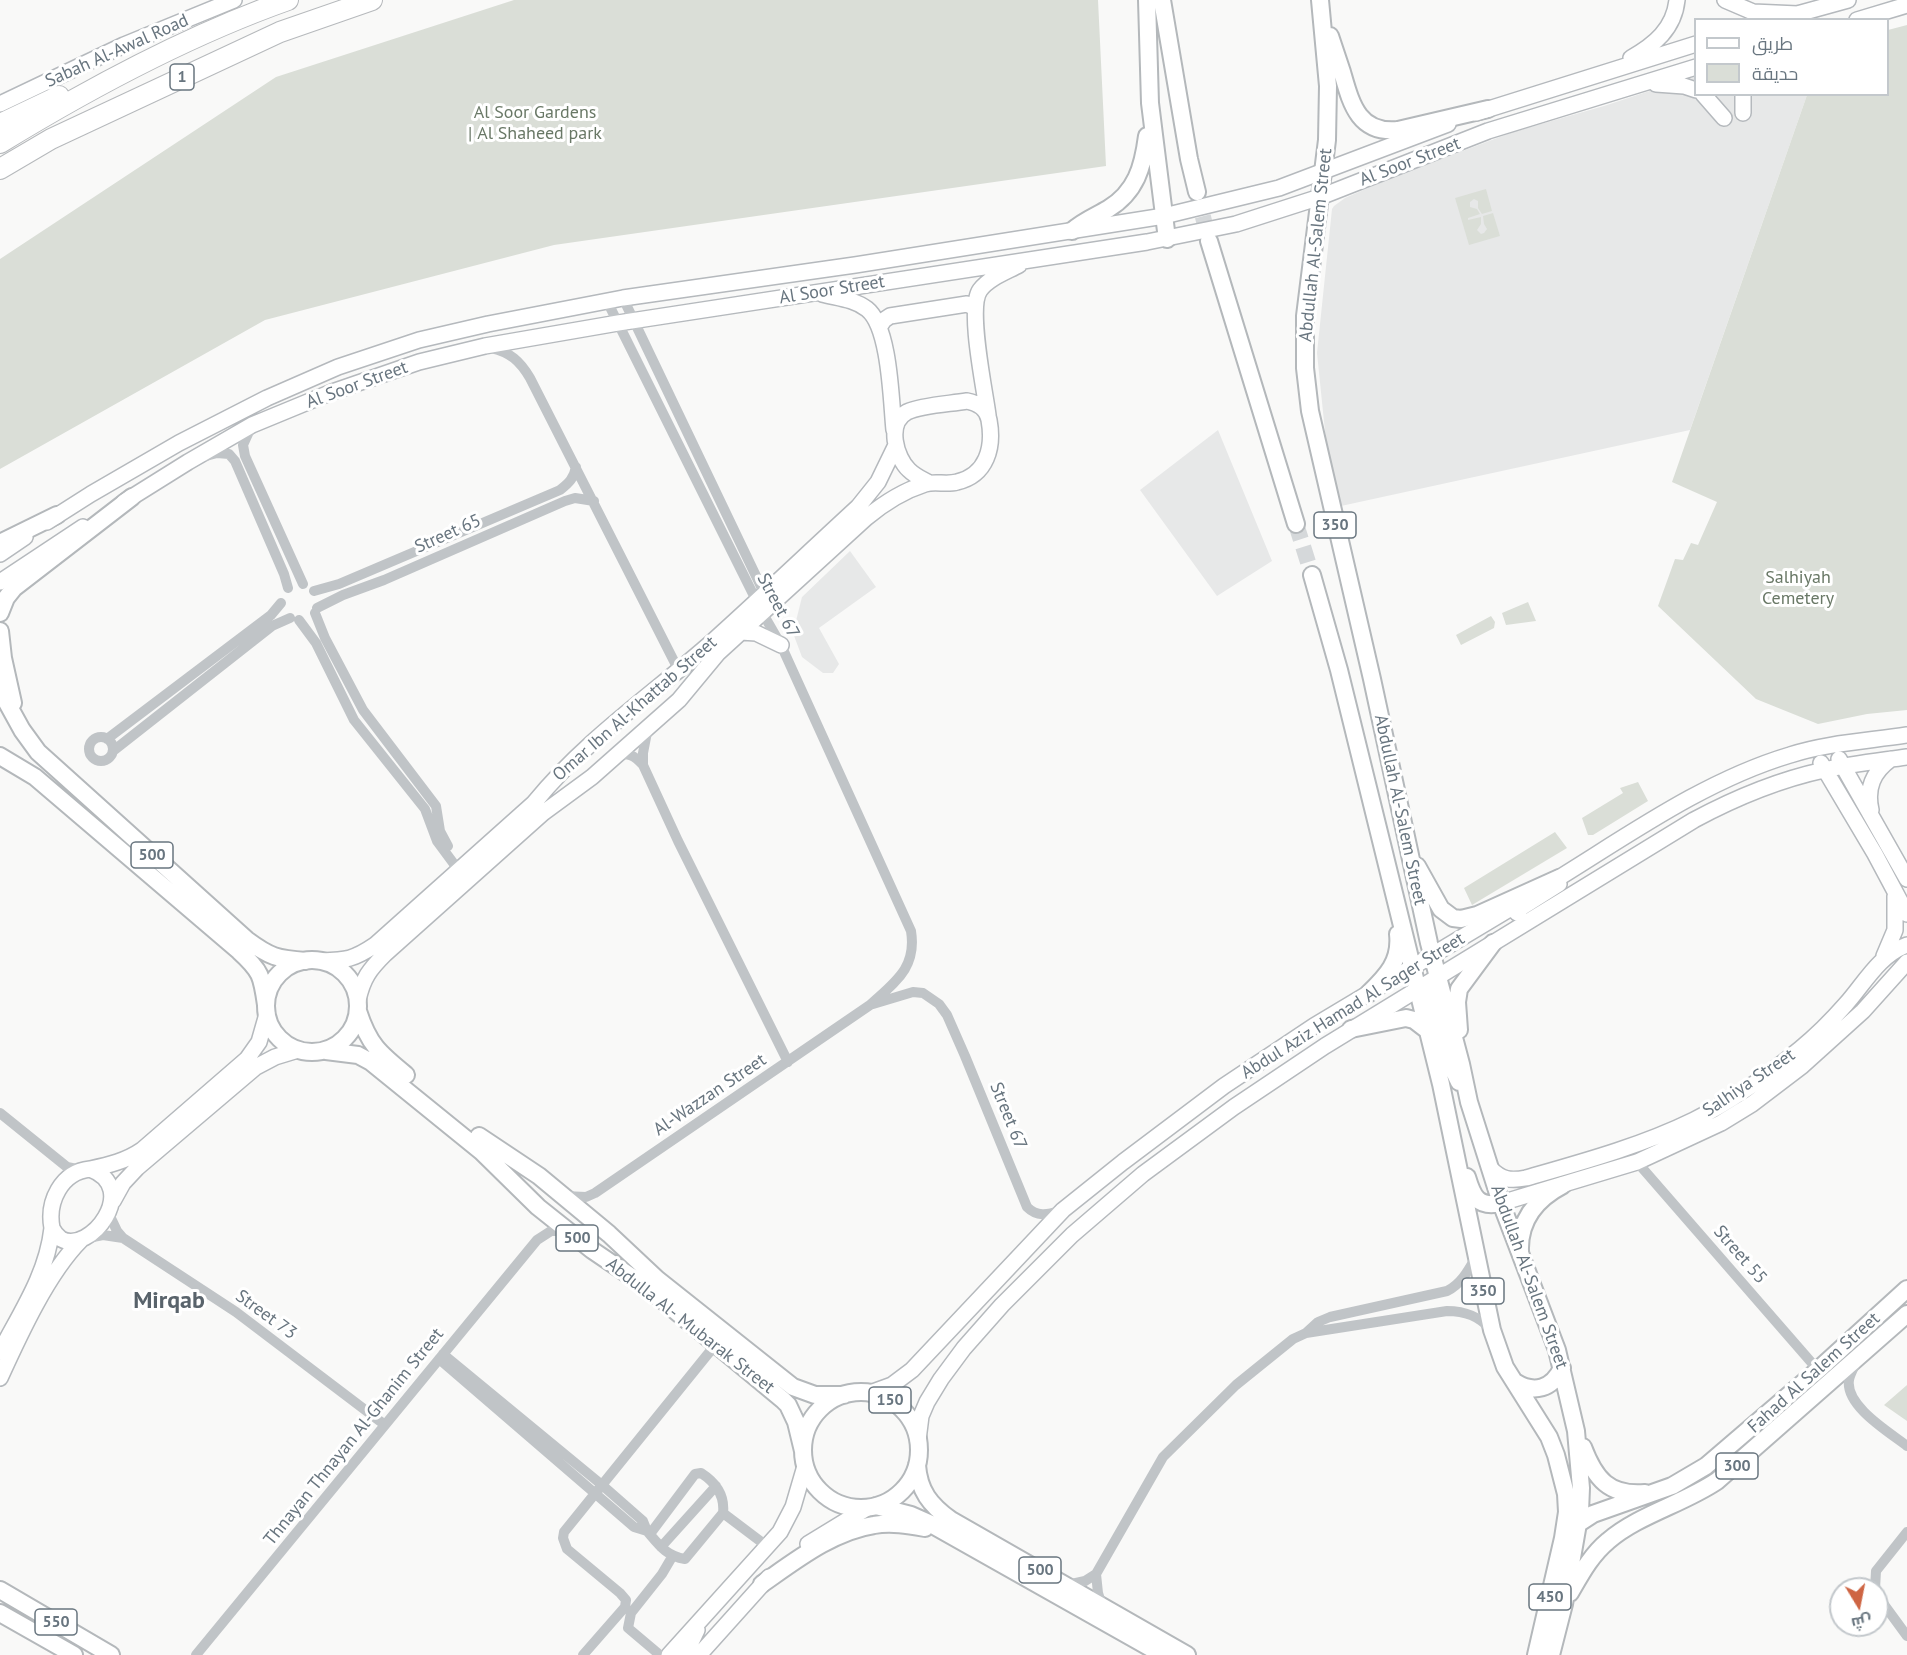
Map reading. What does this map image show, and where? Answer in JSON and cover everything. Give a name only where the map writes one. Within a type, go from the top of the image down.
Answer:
[{"type":"highway","name":"Sabah Al-Awal Road","points":[[0,143],[38,120],[194,37],[288,0]]},
{"type":"highway","name":"1","points":[[0,169],[51,139],[280,32],[372,0]]},
{"type":"highway","points":[[0,124],[33,107],[194,37]]},
{"type":"highway","points":[[0,184],[129,101]]},
{"type":"main road","name":"Sabah Al-Awal Road","points":[[0,104],[124,45],[234,0]]},
{"type":"main road","points":[[1147,0],[1150,103],[1167,239]]},
{"type":"main road","points":[[1162,0],[1189,159],[1197,192]]},
{"type":"main road","points":[[1608,71],[1657,41],[1673,17],[1677,0]]},
{"type":"main road","points":[[1725,0],[1753,12],[1798,14]]},
{"type":"main road","points":[[1785,18],[1848,0]]},
{"type":"main road","points":[[1864,18],[1907,5]]},
{"type":"main road","points":[[1321,6],[1351,102],[1359,116],[1370,125],[1383,130],[1398,130],[1488,109]]},
{"type":"main road","name":"Abdullah Al-Salem Street","points":[[1321,6],[1328,86],[1327,140],[1305,316],[1305,368],[1310,411],[1372,678],[1407,849],[1421,962],[1427,983],[1427,1030],[1492,1330],[1505,1367],[1548,1437],[1556,1455],[1566,1494],[1567,1512],[1563,1538]]},
{"type":"main road","name":"Al Soor Street","points":[[0,554],[57,515],[179,443],[267,398],[338,367],[419,340],[623,298],[1164,216],[1260,193],[1323,172],[1488,109],[1694,44]]},
{"type":"main road","name":"Al Soor Street","points":[[0,582],[61,541],[252,425],[332,392],[419,362],[485,346],[634,320],[1167,239],[1236,224],[1320,197],[1488,131],[1694,67]]},
{"type":"main road","points":[[1644,83],[1684,86],[1694,90]]},
{"type":"main road","points":[[1705,96],[1724,118]]},
{"type":"main road","points":[[1743,96],[1743,112]]},
{"type":"main road","points":[[1072,231],[1082,222],[1120,201],[1134,184],[1143,162],[1150,103]]},
{"type":"main road","name":"350","points":[[1209,241],[1296,524]]},
{"type":"main road","points":[[813,292],[851,301],[866,308],[880,326],[886,355],[896,439],[908,469],[929,483],[958,482],[972,476],[982,466],[989,454],[992,436],[976,331],[975,308],[978,292],[989,281],[1028,260]]},
{"type":"main road","points":[[880,326],[890,316],[968,304],[975,308]]},
{"type":"main road","points":[[896,439],[898,421],[904,413],[914,410],[967,401],[982,407],[988,415]]},
{"type":"main road","name":"Omar Ibn Al-Khattab Street","points":[[358,1005],[362,983],[368,971],[385,954],[543,813],[592,777],[679,700],[718,653],[741,632],[763,603],[858,507],[878,482],[896,439]]},
{"type":"main road","points":[[878,482],[888,487],[893,498]]},
{"type":"main road","name":"Omar Ibn Al-Khattab Street","points":[[313,961],[356,958],[375,945],[534,803],[554,777],[678,669],[866,518],[893,498],[929,483]]},
{"type":"main road","points":[[0,613],[6,598],[14,588],[132,497]]},
{"type":"main road","points":[[0,543],[57,515]]},
{"type":"main road","name":"Abdullah Al-Salem Street","points":[[1312,576],[1339,670],[1393,892],[1427,983],[1461,1064],[1466,1089],[1501,1203],[1543,1310],[1562,1368],[1576,1431],[1581,1488],[1579,1522],[1563,1604]]},
{"type":"main road","points":[[0,631],[6,674],[17,721]]},
{"type":"main road","points":[[741,632],[764,635],[780,645]]},
{"type":"main road","points":[[662,684],[672,682],[676,685],[679,689],[679,700]]},
{"type":"main road","name":"500","points":[[0,690],[33,747],[247,940],[268,955],[281,959],[334,965],[354,986],[358,1005]]},
{"type":"main road","name":"Abdul Aziz Hamad Al Sager Street","points":[[918,1440],[921,1416],[941,1379],[1002,1305],[1072,1234],[1161,1160],[1234,1107],[1351,1029],[1694,820],[1729,801],[1741,789],[1769,777],[1820,762],[1836,754],[1907,735]]},
{"type":"main road","points":[[1907,744],[1836,754],[1907,879]]},
{"type":"main road","name":"Abdul Aziz Hamad Al Sager Street","points":[[870,1393],[892,1385],[912,1370],[1063,1210],[1224,1086],[1314,1026],[1723,781],[1773,760],[1820,762],[1836,754],[1891,759],[1907,757]]},
{"type":"main road","name":"500","points":[[0,756],[34,777],[256,966],[263,979],[269,1022],[276,1035],[287,1045],[311,1053],[326,1050]]},
{"type":"main road","points":[[1872,816],[1869,802],[1871,783],[1881,767],[1891,759]]},
{"type":"main road","points":[[573,760],[572,765],[576,775],[581,778],[592,777]]},
{"type":"main road","points":[[1820,762],[1875,854],[1907,914]]},
{"type":"main road","points":[[1380,837],[1396,870],[1421,962]]},
{"type":"main road","points":[[1875,854],[1889,846]]},
{"type":"main road","points":[[1407,849],[1438,905],[1454,918],[1472,917],[1559,878]]},
{"type":"main road","points":[[1520,926],[1517,917],[1519,909],[1582,870],[1596,855]]},
{"type":"main road","points":[[1368,994],[1391,970],[1398,954],[1399,939],[1393,892]]},
{"type":"main road","points":[[1880,963],[1891,944],[1895,930],[1895,893]]},
{"type":"main road","points":[[1461,1064],[1458,993],[1464,980],[1493,943]]},
{"type":"main road","name":"Salhiya Street","points":[[1490,1168],[1499,1177],[1512,1181],[1526,1178],[1630,1146],[1692,1121],[1743,1092],[1802,1047],[1845,1006],[1880,963],[1900,947],[1907,945]]},
{"type":"main road","points":[[0,1378],[3,1354],[39,1277],[50,1246],[52,1228],[50,1208],[60,1186],[68,1178],[86,1170],[131,1158],[247,1059],[259,1042],[269,989],[278,976],[291,966],[313,961]]},
{"type":"main road","name":"Salhiya Street","points":[[1501,1203],[1637,1162],[1721,1123],[1752,1104],[1802,1066],[1863,1011],[1907,962]]},
{"type":"main road","points":[[1884,988],[1907,981]]},
{"type":"main road","points":[[1427,983],[1449,1061],[1456,1077],[1466,1089]]},
{"type":"main road","points":[[326,1050],[338,1045],[348,1035],[355,1024],[358,1005]]},
{"type":"main road","name":"Abdulla Al- Mubarak Street","points":[[358,1005],[364,1028],[378,1052],[489,1144],[533,1172],[563,1196],[657,1279],[793,1387],[815,1395],[844,1395]]},
{"type":"main road","points":[[1351,1029],[1406,1018],[1414,1020],[1427,1030]]},
{"type":"main road","points":[[3,1354],[65,1258],[96,1229],[123,1183],[137,1168],[256,1067],[275,1057],[298,1050]]},
{"type":"main road","name":"Abdulla Al- Mubarak Street","points":[[326,1050],[358,1055],[371,1062],[482,1152],[538,1207],[605,1259],[648,1288],[716,1344],[788,1406],[796,1422],[804,1458]]},
{"type":"main road","points":[[1440,1084],[1460,1156],[1475,1197],[1485,1204],[1501,1203]]},
{"type":"main road","points":[[1637,1162],[1636,1156],[1640,1149],[1692,1121]]},
{"type":"main road","points":[[86,1170],[100,1173],[110,1184],[113,1191],[110,1207]]},
{"type":"main road","points":[[518,1189],[518,1182],[522,1175],[533,1172]]},
{"type":"main road","points":[[1520,1255],[1521,1232],[1531,1211],[1546,1195],[1563,1185]]},
{"type":"main road","points":[[52,1228],[62,1239],[71,1241],[83,1239]]},
{"type":"main road","points":[[605,1259],[616,1255],[619,1249],[618,1243]]},
{"type":"main road","name":"Fahad Al Salem Street","points":[[1563,1538],[1579,1522],[1683,1481],[1706,1466],[1818,1370],[1907,1289]]},
{"type":"main road","name":"Fahad Al Salem Street","points":[[1563,1604],[1593,1556],[1607,1541],[1717,1481],[1907,1314]]},
{"type":"main road","points":[[1515,1382],[1523,1387],[1542,1388],[1551,1384],[1558,1377],[1562,1368]]},
{"type":"main road","name":"150","points":[[669,1655],[780,1532],[793,1507],[804,1458],[806,1433],[812,1420],[829,1402],[844,1395],[870,1393],[887,1398],[899,1406],[914,1424],[918,1440],[917,1466],[909,1482],[900,1493],[813,1540],[792,1557],[762,1584],[699,1655]]},
{"type":"main road","points":[[1576,1431],[1587,1458],[1602,1482],[1622,1492],[1634,1494],[1658,1492]]},
{"type":"main road","points":[[804,1458],[812,1481],[828,1497],[848,1506],[872,1507]]},
{"type":"main road","name":"500","points":[[917,1466],[922,1491],[938,1510],[951,1520],[1187,1655]]},
{"type":"main road","points":[[1619,1505],[1612,1513],[1613,1520],[1617,1526],[1628,1528]]},
{"type":"main road","name":"500","points":[[872,1507],[911,1515],[957,1537],[1163,1655]]},
{"type":"main road","points":[[762,1584],[823,1545],[866,1526],[907,1525],[957,1537]]},
{"type":"main road","name":"450","points":[[1536,1655],[1563,1538]]},
{"type":"main road","name":"550","points":[[0,1590],[106,1653]]},
{"type":"main road","name":"450","points":[[1551,1655],[1563,1604]]},
{"type":"main road","name":"550","points":[[0,1613],[74,1655]]},
{"type":"main road","points":[[684,1655],[694,1638],[699,1622]]},
{"type":"street","points":[[1890,10],[1907,11]]},
{"type":"street","name":"Street 67","points":[[623,298],[910,931]]},
{"type":"street","name":"Street 67","points":[[607,301],[763,603]]},
{"type":"street","points":[[485,346],[503,350],[523,366],[678,669]]},
{"type":"street","points":[[252,425],[243,445],[244,456],[303,584],[314,591],[318,599],[316,611],[325,638],[363,710],[433,801],[438,811],[440,831],[446,843],[460,859],[469,860]]},
{"type":"street","points":[[188,462],[217,453],[229,454],[235,461],[288,588]]},
{"type":"street","name":"Street 65","points":[[314,591],[339,584],[560,490],[570,482],[576,467]]},
{"type":"street","name":"Street 65","points":[[316,611],[344,595],[565,501],[575,498],[594,501]]},
{"type":"street","points":[[107,739],[271,615],[281,603],[288,588],[292,585],[303,584]]},
{"type":"street","points":[[281,603],[286,614],[295,619],[316,643],[354,720],[425,809],[436,841],[454,864],[455,873]]},
{"type":"street","points":[[113,751],[107,739],[99,738],[93,741],[89,748],[96,760],[104,761],[113,751],[272,626],[295,619],[308,618],[316,611]]},
{"type":"street","points":[[643,765],[648,727]]},
{"type":"street","points":[[614,757],[628,754],[636,757],[643,765],[678,842],[788,1062]]},
{"type":"street","name":"Al-Wazzan Street","points":[[563,1196],[586,1197],[596,1193],[870,1005],[903,974],[913,947],[910,931]]},
{"type":"street","name":"Al-Wazzan Street","points":[[870,1005],[913,992],[923,993],[939,1004]]},
{"type":"street","name":"Street 67","points":[[939,1004],[965,1056],[1027,1206],[1034,1213],[1042,1215],[1063,1210]]},
{"type":"street","points":[[0,1113],[67,1167],[86,1170]]},
{"type":"street","name":"Street 55","points":[[1637,1162],[1818,1370]]},
{"type":"street","points":[[60,1186],[62,1163]]},
{"type":"street","name":"Street 73","points":[[110,1207],[117,1231],[123,1238],[236,1312],[385,1425]]},
{"type":"street","points":[[537,1240],[543,1224],[538,1207]]},
{"type":"street","points":[[537,1240],[551,1231],[568,1231]]},
{"type":"street","points":[[83,1239],[102,1235],[123,1238]]},
{"type":"street","name":"Thnayan Thnayan Al-Ghanim Street","points":[[196,1655],[537,1240]]},
{"type":"street","points":[[1306,1333],[1318,1322],[1330,1317],[1455,1287],[1466,1275],[1476,1257]]},
{"type":"street","points":[[1437,1293],[1442,1297],[1444,1303],[1443,1309],[1439,1312]]},
{"type":"street","points":[[1067,1585],[1085,1581],[1096,1574],[1163,1457],[1236,1385],[1293,1339],[1306,1333],[1457,1311],[1467,1313],[1485,1323],[1492,1330]]},
{"type":"street","points":[[583,1655],[625,1607],[626,1600],[571,1553],[564,1544],[564,1532],[716,1344]]},
{"type":"street","points":[[441,1357],[598,1489],[634,1527],[648,1533],[672,1557],[685,1558],[723,1513],[724,1504],[713,1481],[701,1473],[696,1473],[648,1533]]},
{"type":"street","points":[[1857,1359],[1849,1381],[1855,1401],[1863,1411],[1907,1446]]},
{"type":"street","points":[[661,1547],[716,1486]]},
{"type":"street","points":[[723,1513],[768,1547]]},
{"type":"street","points":[[1876,1577],[1876,1571],[1907,1532]]},
{"type":"street","points":[[660,1655],[628,1628],[631,1613],[662,1574],[672,1557]]},
{"type":"street","points":[[1096,1574],[1102,1606]]},
{"type":"street","points":[[1889,1611],[1907,1636]]},
{"type":"shaded area","points":[[1694,76],[1694,96],[1807,96],[1690,430],[1341,506],[1327,451],[1317,353],[1332,209],[1345,198],[1391,178],[1513,132],[1604,106]]},
{"type":"shaded area","points":[[1218,430],[1272,561],[1217,596],[1140,490]]},
{"type":"shaded area","points":[[850,551],[876,587],[819,628],[839,664],[833,673],[823,673],[802,657],[793,633],[802,597]]},
{"type":"green space","name":"Al Soor Gardens | Al Shaheed park","points":[[514,0],[1098,0],[1106,166],[554,245],[265,320],[0,469],[0,259],[276,77]]},
{"type":"green space","name":"Salhiyah Cemetery","points":[[1907,25],[1907,710],[1867,714],[1818,724],[1756,699],[1658,606],[1675,559],[1683,560],[1691,543],[1698,545],[1717,502],[1672,482],[1807,96],[1889,96],[1889,30]]},
{"type":"green space","points":[[1486,189],[1492,211],[1482,214],[1478,208],[1478,201],[1474,199],[1470,202],[1470,207],[1477,209],[1480,214],[1468,220],[1481,217],[1481,224],[1477,230],[1481,234],[1487,229],[1483,216],[1493,213],[1500,236],[1469,245],[1455,198]]},
{"type":"green space","points":[[1528,602],[1536,621],[1506,625],[1502,613]]},
{"type":"green space","points":[[1491,616],[1495,622],[1494,628],[1461,645],[1456,635]]},
{"type":"green space","points":[[1638,782],[1648,801],[1593,835],[1588,835],[1582,818],[1623,793],[1620,788]]},
{"type":"green space","points":[[1555,832],[1567,848],[1472,905],[1464,888]]},
{"type":"green space","points":[[1907,1385],[1907,1421],[1884,1405]]},
{"type":"tunnel","points":[[1197,193],[1209,241]]},
{"type":"tunnel","points":[[1296,524],[1312,575]]},
{"type":"district","name":"Mirqab","points":[[169,1301]]}]
